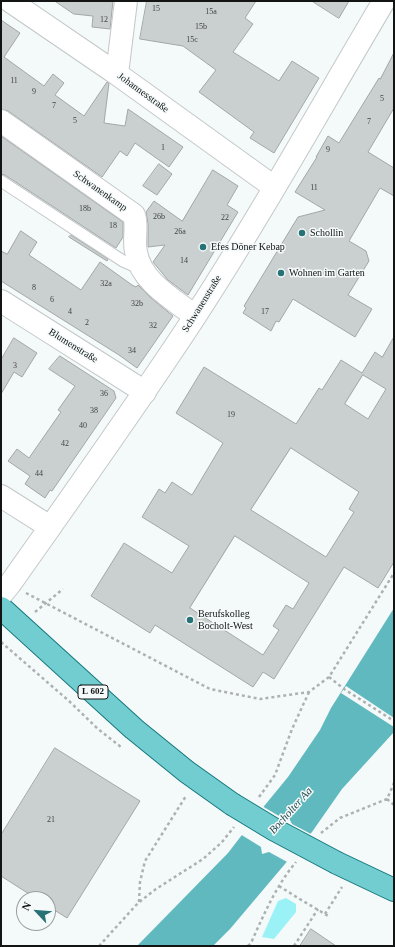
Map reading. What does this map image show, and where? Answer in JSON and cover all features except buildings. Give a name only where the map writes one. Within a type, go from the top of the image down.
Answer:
[{"type":"main road","name":"L 602","points":[[1,608],[134,729],[187,772],[235,814],[275,830],[337,864],[394,890]]},
{"type":"street","name":"Johannesstraße","points":[[10,1],[117,74],[274,187]]},
{"type":"street","points":[[117,74],[126,1]]},
{"type":"street","name":"Schwanenstraße","points":[[5,590],[145,392],[195,316],[274,187],[384,1]]},
{"type":"street","name":"Schwanenkamp","points":[[1,121],[134,215],[136,251],[141,269],[153,283],[195,316]]},
{"type":"street","name":"Blumenstraße","points":[[1,301],[145,392]]},
{"type":"street","points":[[1,496],[50,527]]},
{"type":"lane","points":[[1,181],[122,261],[141,269]]},
{"type":"path","points":[[5,590],[210,689],[260,699],[309,692],[330,677],[394,573]]},
{"type":"path","points":[[330,677],[344,689],[394,721]]},
{"type":"path","points":[[256,801],[275,775],[292,729],[309,692]]},
{"type":"path","points":[[318,835],[340,818],[387,799],[394,783]]},
{"type":"path","points":[[138,903],[140,882],[145,861],[188,793]]},
{"type":"path","points":[[387,799],[394,805]]},
{"type":"path","points":[[99,946],[138,903],[156,889],[203,859],[222,842],[235,814]]},
{"type":"path","points":[[248,946],[264,913],[291,868]]},
{"type":"path","points":[[279,886],[330,916]]},
{"type":"path","points":[[325,914],[342,887]]},
{"type":"path","points":[[294,946],[318,909]]},
{"type":"shaded area","points":[[286,898],[296,904],[296,912],[274,939],[262,937],[278,901]]},
{"type":"water","name":"Bocholter Aa","points":[[394,608],[394,732],[342,789],[312,832],[230,929],[213,946],[137,946],[228,853],[288,777],[320,730],[331,708]]},
{"type":"pier","points":[[346,686],[394,718],[394,727],[341,693]]},
{"type":"pier","points":[[262,806],[284,819],[289,818],[292,824],[313,835],[289,863],[269,852],[262,854],[261,847],[240,834]]},
{"type":"place","name":"Schollin","points":[[302,233]]},
{"type":"place","name":"Efes Döner Kebap","points":[[203,247]]},
{"type":"place","name":"Wohnen im Garten","points":[[281,273]]},
{"type":"place","name":"Berufskolleg Bocholt-West","points":[[190,620]]}]
